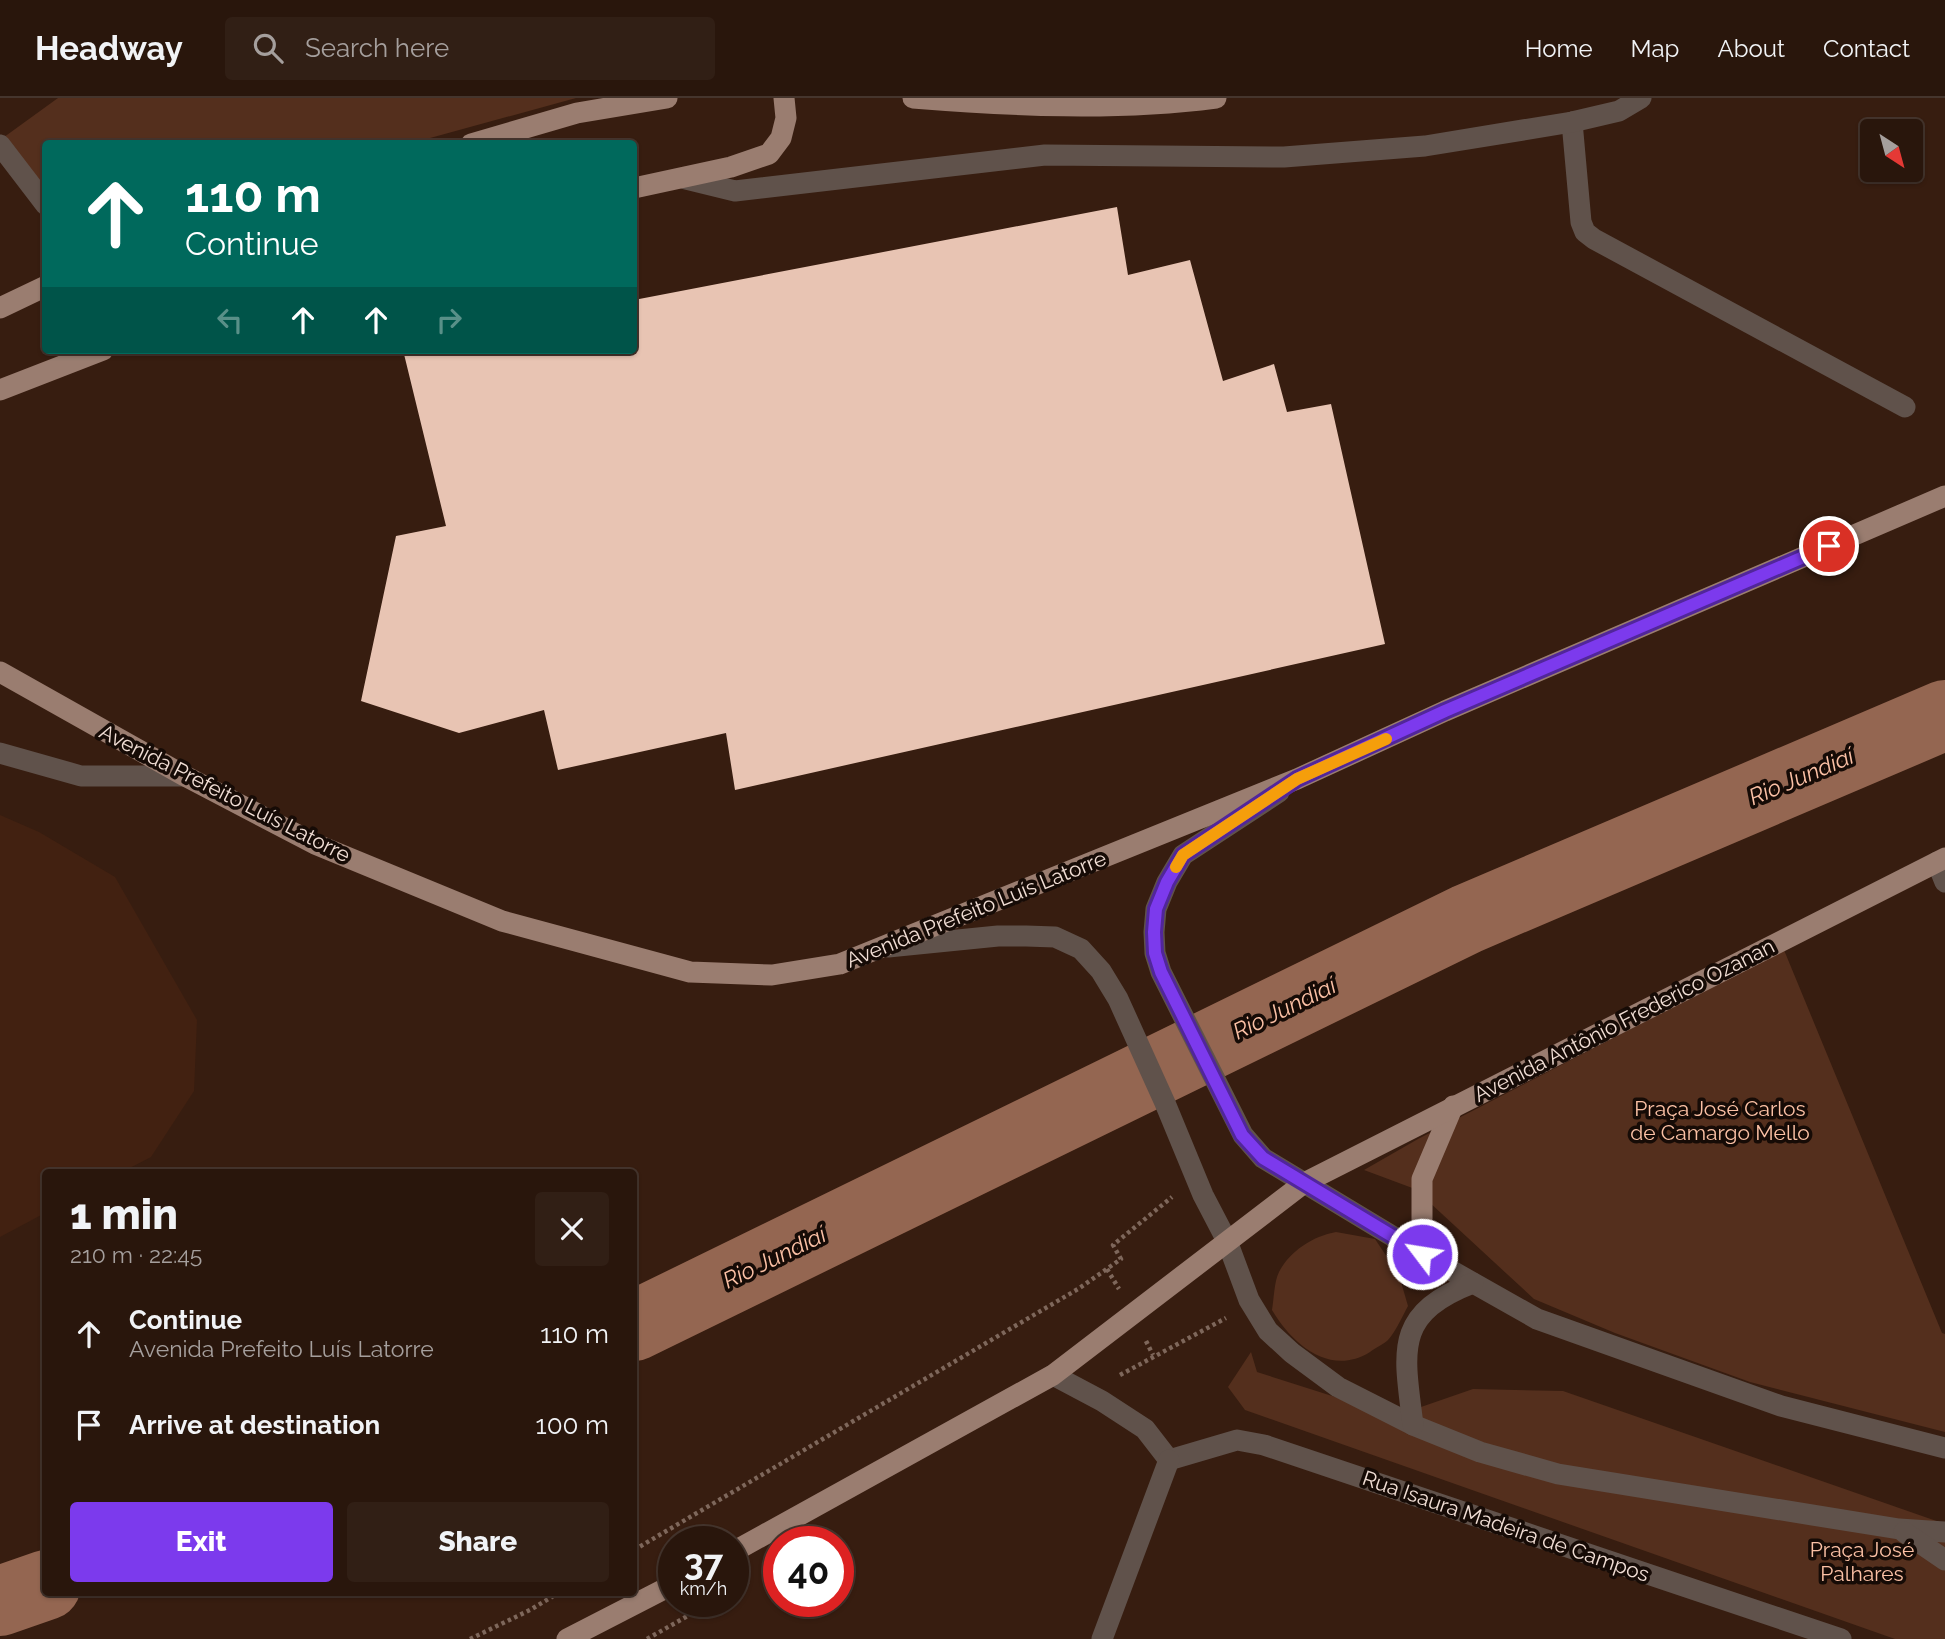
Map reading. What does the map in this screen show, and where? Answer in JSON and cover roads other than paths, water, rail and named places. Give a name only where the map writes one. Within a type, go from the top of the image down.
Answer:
[{"type":"main road","points":[[485,140],[577,113],[667,98]]},
{"type":"main road","points":[[637,187],[685,179],[769,154],[781,138],[786,118],[785,98]]},
{"type":"main road","points":[[913,98],[1034,106],[1109,101],[1185,102],[1216,98]]},
{"type":"main road","points":[[0,308],[42,288]]},
{"type":"main road","points":[[0,390],[93,354]]},
{"type":"main road","name":"Avenida Prefeito Luís Latorre","points":[[0,673],[185,776],[315,844],[502,921],[690,972],[772,975],[840,964],[884,948],[1297,779],[1445,711],[1945,496]]},
{"type":"main road","name":"Avenida Antônio Frederico Ozanan","points":[[1227,1241],[1304,1184],[1941,860]]},
{"type":"main road","points":[[1422,1254],[1422,1179],[1453,1106]]},
{"type":"main road","points":[[749,1543],[1053,1375],[1227,1241]]},
{"type":"main road","points":[[567,1639],[658,1592]]},
{"type":"street","points":[[685,179],[735,191],[1045,155],[1284,157],[1425,146],[1572,122],[1619,111],[1641,98]]},
{"type":"street","points":[[1572,122],[1581,222],[1585,232],[1905,407]]},
{"type":"street","points":[[0,145],[42,200]]},
{"type":"street","points":[[0,754],[81,776],[185,776]]},
{"type":"street","points":[[1297,779],[1183,855],[1167,882],[1156,909],[1155,953],[1161,972],[1242,1135],[1263,1158],[1422,1254],[1538,1319],[1781,1406],[1945,1448]]},
{"type":"street","points":[[1941,860],[1945,883]]},
{"type":"street","points":[[884,948],[998,936],[1055,937],[1081,949],[1101,971],[1118,999],[1193,1171],[1227,1241],[1249,1300],[1268,1331],[1292,1353],[1338,1387],[1413,1425],[1480,1452],[1558,1474],[1899,1529],[1945,1532]]},
{"type":"street","points":[[1413,1425],[1406,1357],[1408,1335],[1422,1312],[1449,1292],[1473,1283]]},
{"type":"street","points":[[1053,1375],[1102,1401],[1145,1429],[1168,1460],[1102,1639]]},
{"type":"street","name":"Rua Isaura Madeira de Campos","points":[[1168,1460],[1237,1440],[1264,1445],[1841,1639]]},
{"type":"street","points":[[1899,1529],[1945,1560]]},
{"type":"waterway","name":"Rio Jundiaí","points":[[637,1325],[1467,919],[1945,715]]},
{"type":"waterway","name":"Rio Jundiaí","points":[[0,1601],[42,1586]]},
{"type":"park label","name":"Praça José Carlos de Camargo Mello","points":[[1720,1120]]},
{"type":"park label","name":"Praça José Palhares","points":[[1862,1561]]}]
